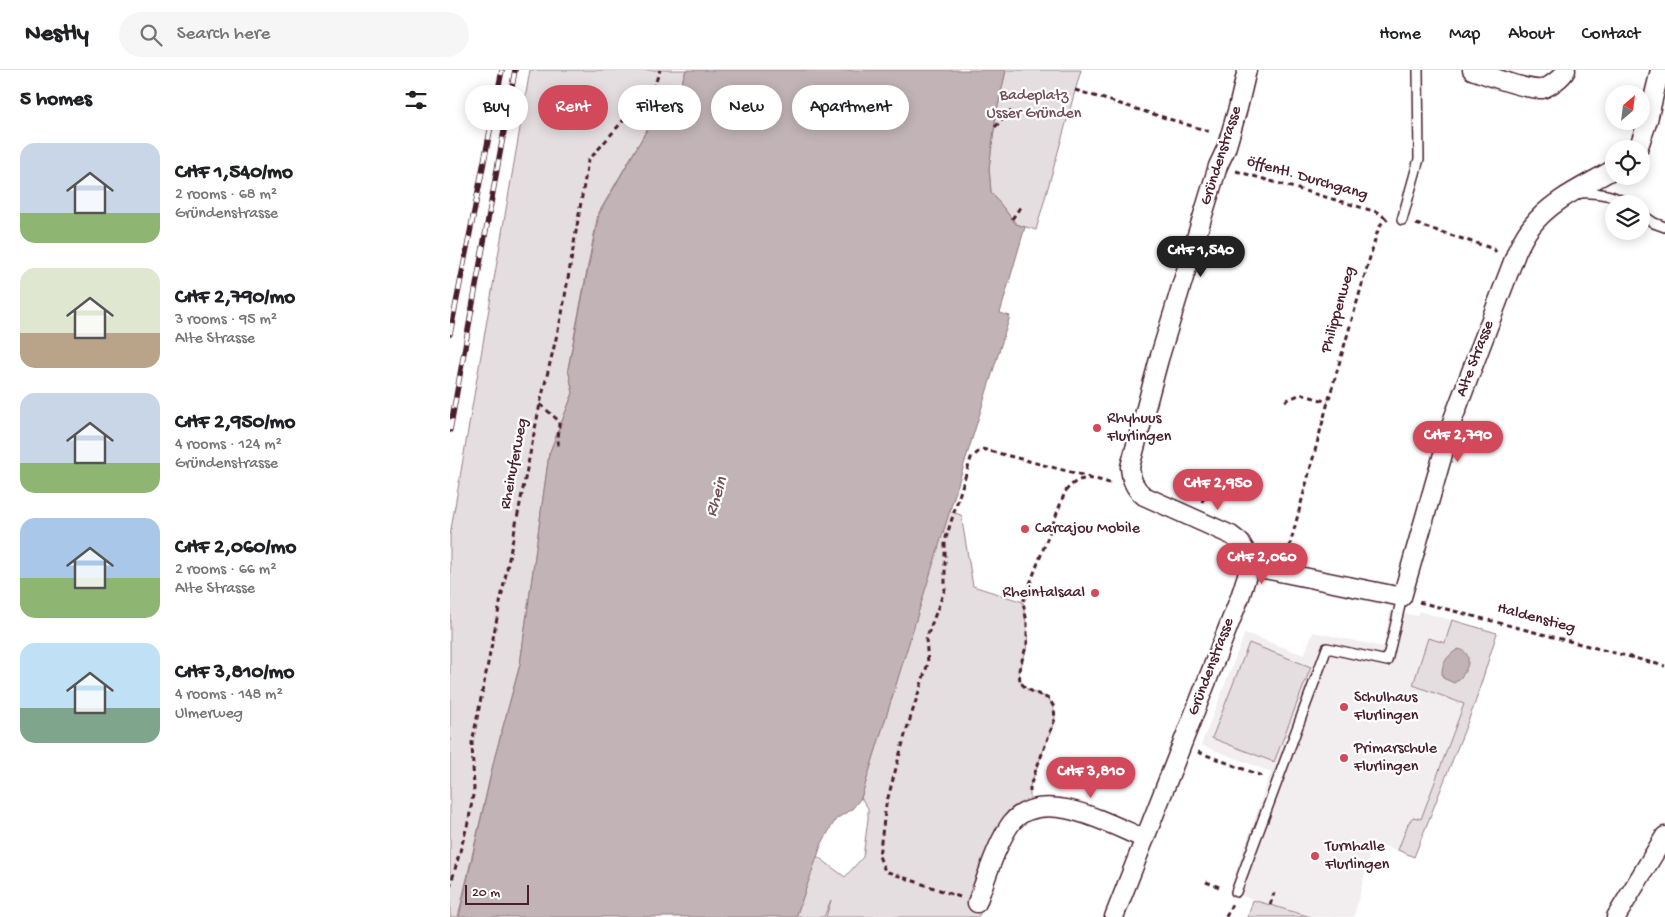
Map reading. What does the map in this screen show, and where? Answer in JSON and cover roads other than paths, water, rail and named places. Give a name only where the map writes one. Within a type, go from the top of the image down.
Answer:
[{"type":"street","name":"Gründenstrasse","points":[[1114,917],[1238,602],[1250,566],[1246,549],[1231,535],[1138,492],[1133,484],[1130,466],[1159,359],[1218,166],[1229,137],[1247,70]]},
{"type":"street","points":[[1472,70],[1523,86],[1542,89],[1563,76],[1566,70]]},
{"type":"street","points":[[1641,140],[1660,70]]},
{"type":"street","name":"Alte Strasse","points":[[1402,597],[1453,420],[1517,251],[1530,228],[1546,210],[1605,175]]},
{"type":"street","points":[[1250,566],[1402,597]]},
{"type":"street","points":[[977,903],[1003,836],[1014,821],[1030,810],[1053,806],[1076,811],[1145,838]]},
{"type":"street","points":[[1616,917],[1665,836]]},
{"type":"lane","points":[[1402,220],[1419,159],[1418,70]]},
{"type":"lane","points":[[1571,194],[1607,195]]},
{"type":"lane","points":[[1650,220],[1665,227]]},
{"type":"lane","points":[[1232,892],[1278,781],[1327,648],[1386,661],[1402,597]]},
{"type":"water","name":"Rhein","points":[[686,70],[1006,70],[996,115],[989,168],[991,192],[1016,224],[1025,227],[1000,313],[1010,316],[861,798],[852,809],[836,819],[822,843],[796,917],[459,917],[495,756],[520,665],[549,454],[573,393],[568,369],[599,214],[647,130],[701,130],[701,85],[681,84]]},
{"type":"water","points":[[1459,649],[1464,652],[1468,660],[1462,676],[1454,683],[1443,678],[1442,669],[1448,657]]},
{"type":"railway","points":[[450,334],[502,70]]},
{"type":"railway","points":[[450,430],[515,70]]},
{"type":"place","name":"Rhyhuus Flurlingen","points":[[1097,428]]},
{"type":"place","name":"Carcajou Mobile","points":[[1025,529]]},
{"type":"place","name":"Rheintalsaal","points":[[1095,593]]},
{"type":"place","name":"Schulhaus Flurlingen","points":[[1344,707]]},
{"type":"place","name":"Primarschule Flurlingen","points":[[1344,758]]},
{"type":"place","name":"Turnhalle Flurlingen","points":[[1315,856]]},
{"type":"park label","name":"Badeplatz Usser Gründen","points":[[1034,105]]}]
